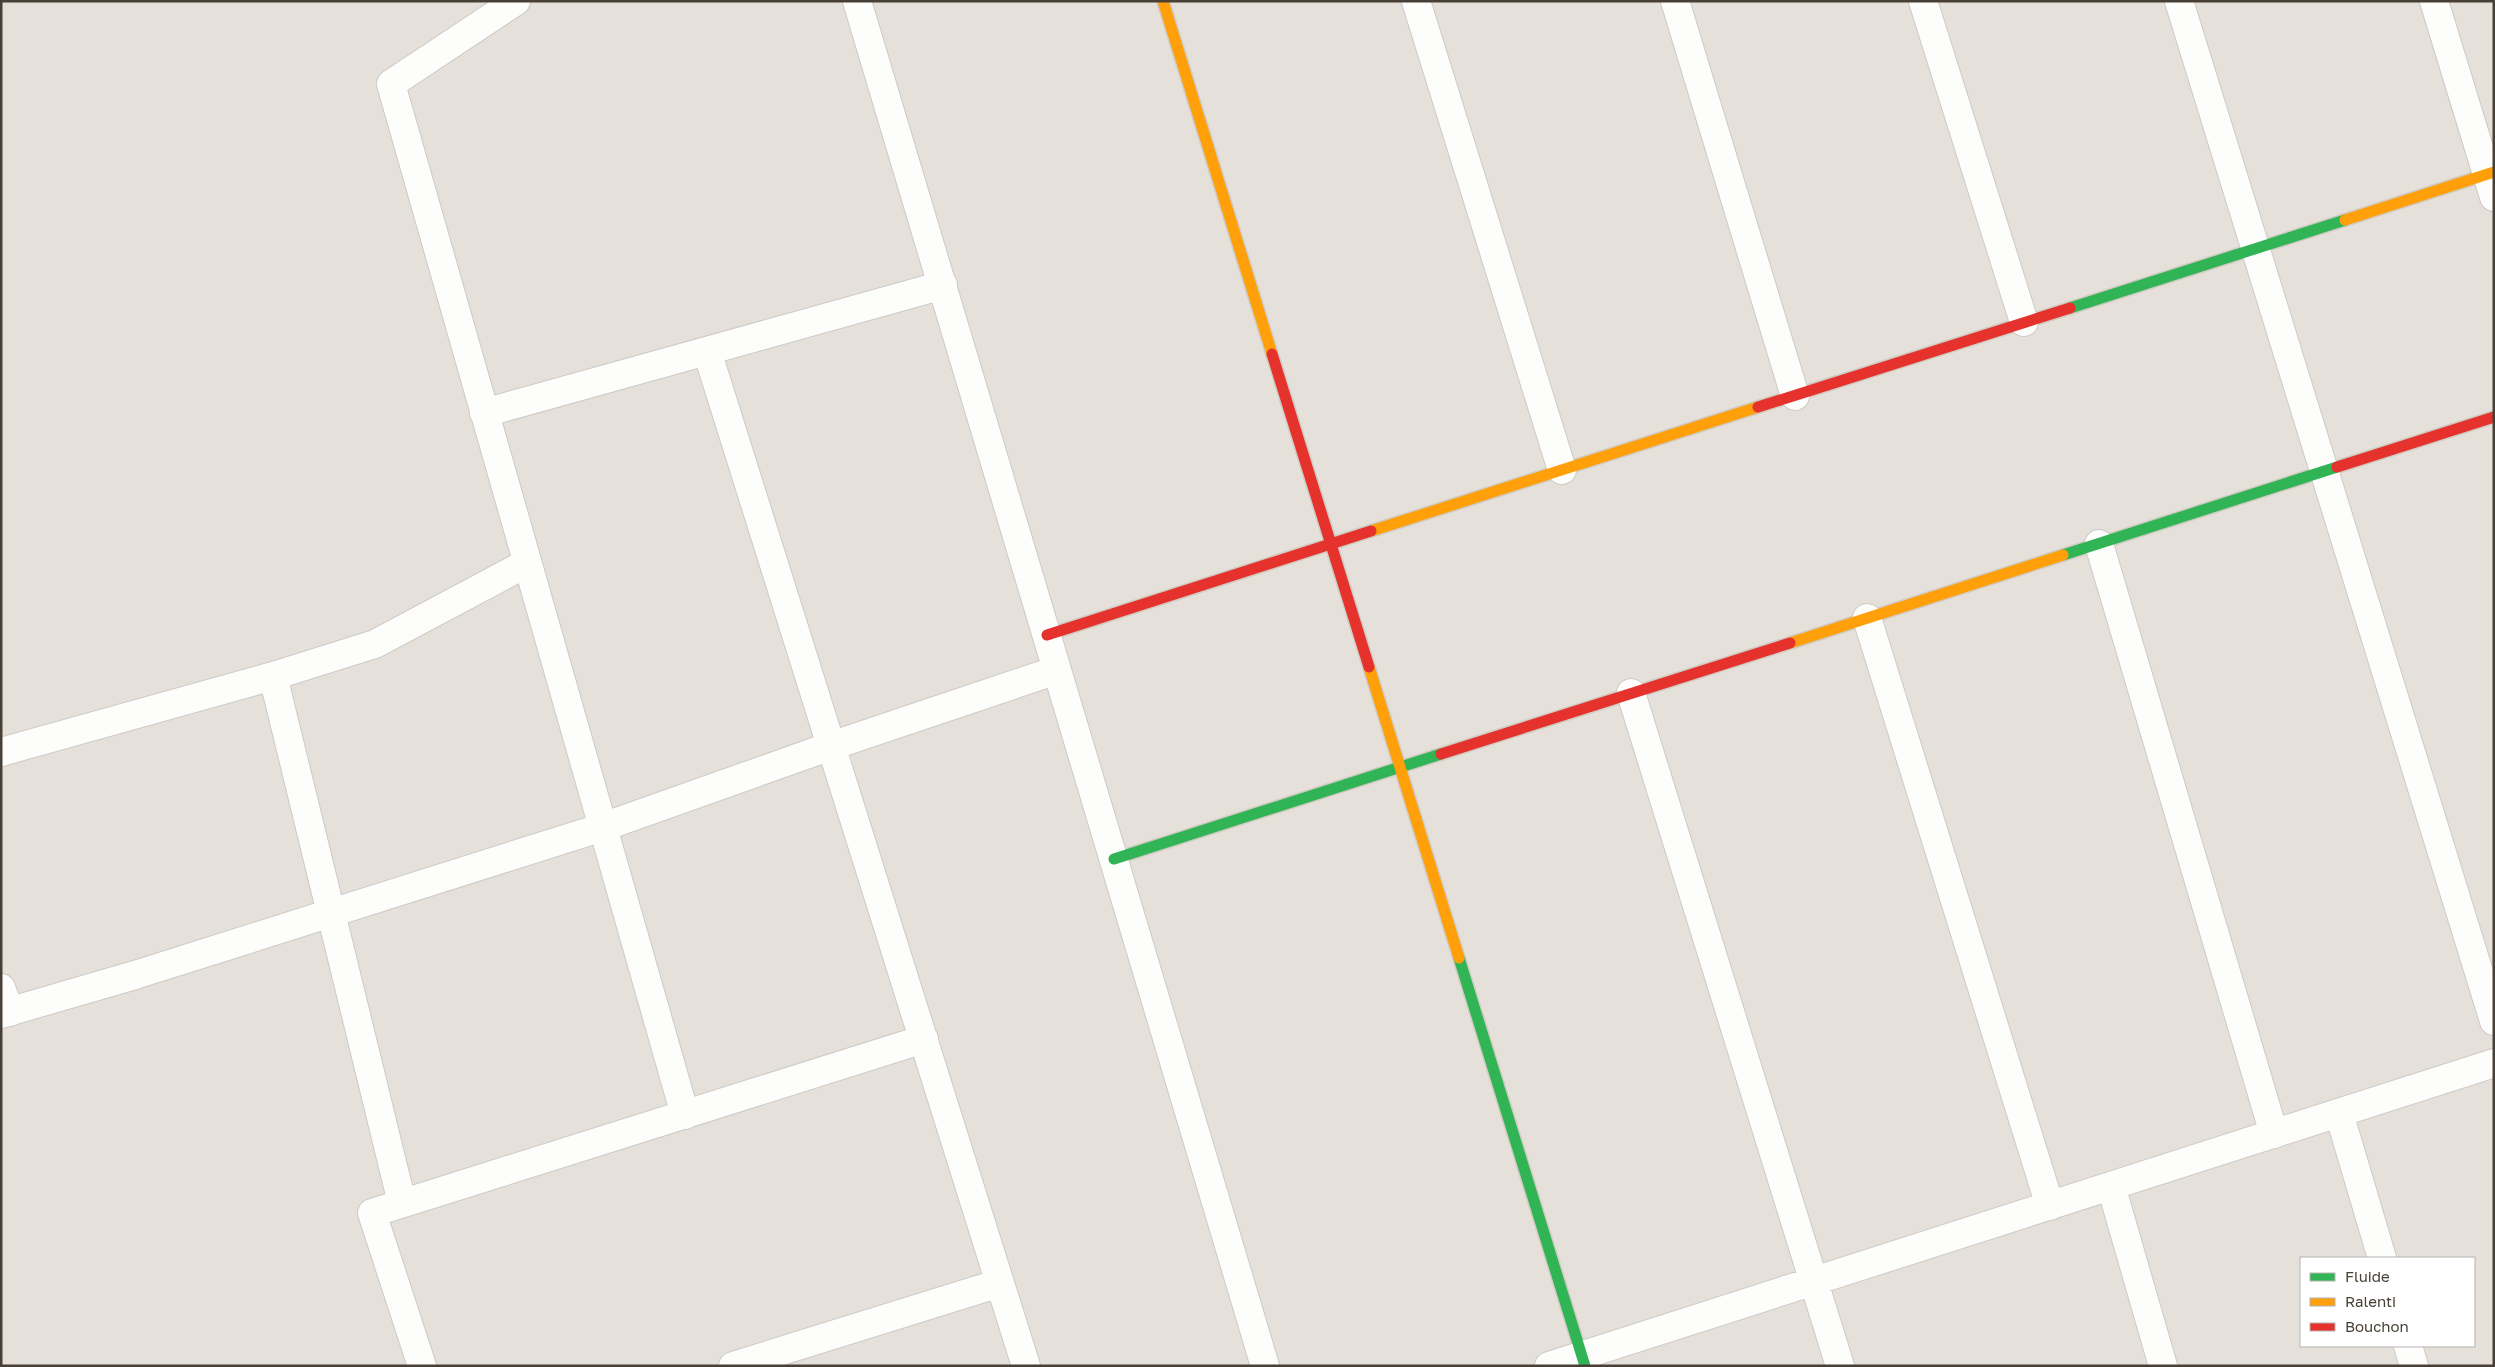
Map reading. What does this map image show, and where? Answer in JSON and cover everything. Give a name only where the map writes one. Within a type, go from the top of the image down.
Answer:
[{"type":"street","points":[[516,1],[391,84],[685,1115]]},
{"type":"street","points":[[857,1],[1265,1366]]},
{"type":"street","points":[[1163,1],[1584,1360]]},
{"type":"street","points":[[1416,1],[1562,470]]},
{"type":"street","points":[[1675,1],[1795,396]]},
{"type":"street","points":[[1923,1],[2024,322]]},
{"type":"street","points":[[2179,1],[2494,1021]]},
{"type":"street","points":[[1047,635],[2255,248],[2491,181],[2434,1]]},
{"type":"street","points":[[484,412],[943,285]]},
{"type":"street","points":[[707,350],[1026,1366]]},
{"type":"street","points":[[1114,859],[2494,417]]},
{"type":"street","points":[[2099,544],[2274,1134]]},
{"type":"street","points":[[1,752],[273,676],[375,644],[528,563]]},
{"type":"street","points":[[1866,618],[2050,1206]]},
{"type":"street","points":[[4,1004],[135,975],[603,827],[831,746],[1057,670]]},
{"type":"street","points":[[273,676],[402,1203]]},
{"type":"street","points":[[1631,693],[1840,1366]]},
{"type":"street","points":[[422,1366],[372,1213],[924,1039]]},
{"type":"street","points":[[1549,1366],[1584,1360],[1813,1281],[2494,1063]]},
{"type":"street","points":[[2338,1113],[2382,1257]]},
{"type":"street","points":[[2111,1186],[2163,1366]]},
{"type":"street","points":[[733,1366],[1000,1283]]},
{"type":"street","points":[[2408,1347],[2414,1366]]},
{"type":"shaded area","points":[[1,1],[2494,1],[2494,1366],[1,1366]]},
{"type":"traffic: fast","points":[[2070,308],[2345,220]]},
{"type":"traffic: fast","points":[[2063,555],[2337,467]]},
{"type":"traffic: fast","points":[[1114,859],[1441,754]]},
{"type":"traffic: fast","points":[[1459,958],[1585,1366]]},
{"type":"traffic: slow","points":[[1163,1],[1272,354]]},
{"type":"traffic: slow","points":[[2345,220],[2494,172]]},
{"type":"traffic: slow","points":[[1371,531],[1758,407]]},
{"type":"traffic: slow","points":[[1790,643],[2063,555]]},
{"type":"traffic: slow","points":[[1369,667],[1459,958]]},
{"type":"traffic: jam","points":[[1758,407],[2070,308]]},
{"type":"traffic: jam","points":[[1272,354],[1369,667]]},
{"type":"traffic: jam","points":[[2337,467],[2494,417]]},
{"type":"traffic: jam","points":[[1047,635],[1371,531]]},
{"type":"traffic: jam","points":[[1441,754],[1790,643]]}]
